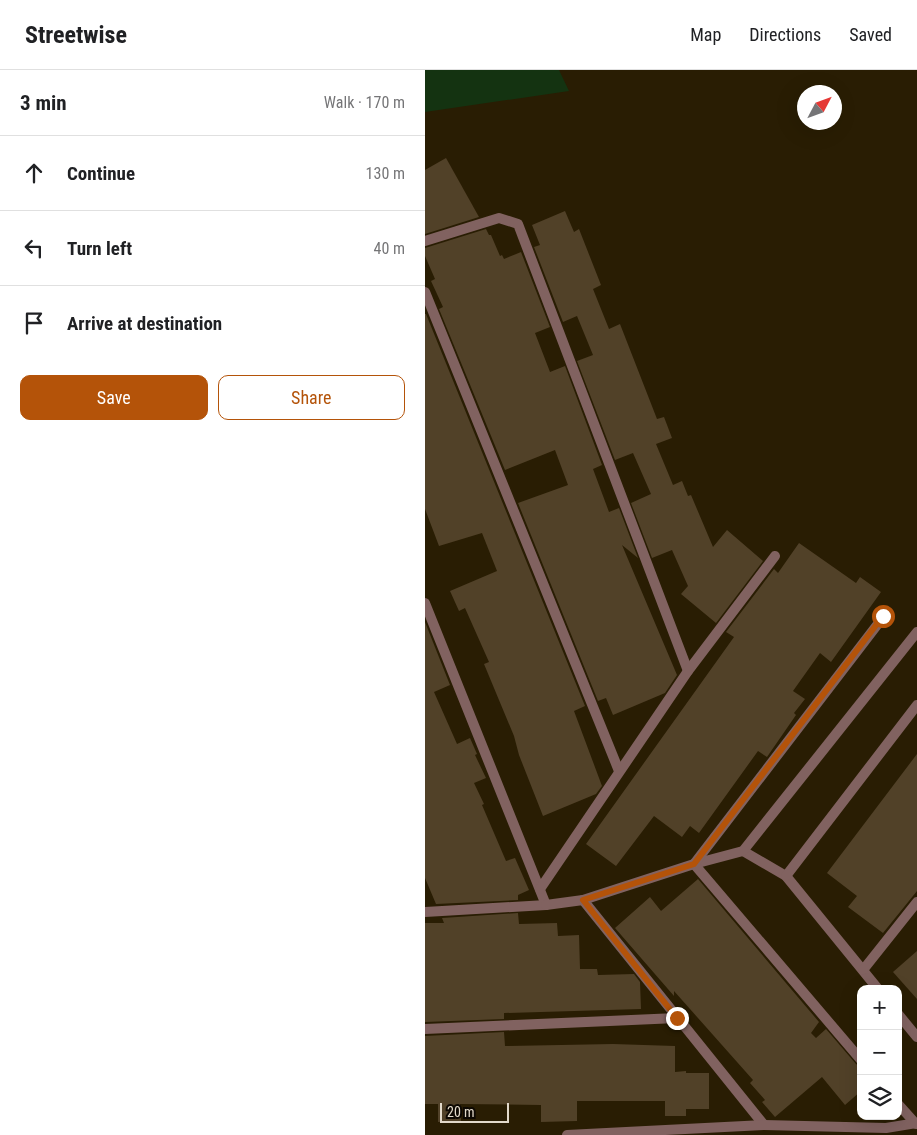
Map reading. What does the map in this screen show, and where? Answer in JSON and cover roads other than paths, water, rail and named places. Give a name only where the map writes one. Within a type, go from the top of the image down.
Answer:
[{"type":"street","points":[[425,241],[499,218],[519,224],[688,671]]},
{"type":"street","points":[[425,292],[619,772]]},
{"type":"street","points":[[540,889],[688,671],[775,556]]},
{"type":"street","points":[[425,603],[540,889],[545,906]]},
{"type":"street","points":[[694,864],[883,616]]},
{"type":"street","points":[[425,912],[545,906],[583,900],[694,864],[743,851],[917,632]]},
{"type":"street","points":[[786,876],[917,705]]},
{"type":"street","points":[[743,851],[786,876],[875,985]]},
{"type":"street","points":[[694,864],[857,1055]]},
{"type":"street","points":[[583,900],[764,1125]]},
{"type":"street","points":[[863,970],[917,902]]},
{"type":"street","points":[[425,1029],[677,1018]]},
{"type":"street","points":[[902,1019],[917,1037]]},
{"type":"street","points":[[902,1108],[916,1124]]},
{"type":"street","points":[[567,1135],[764,1125],[886,1128],[916,1124]]}]
